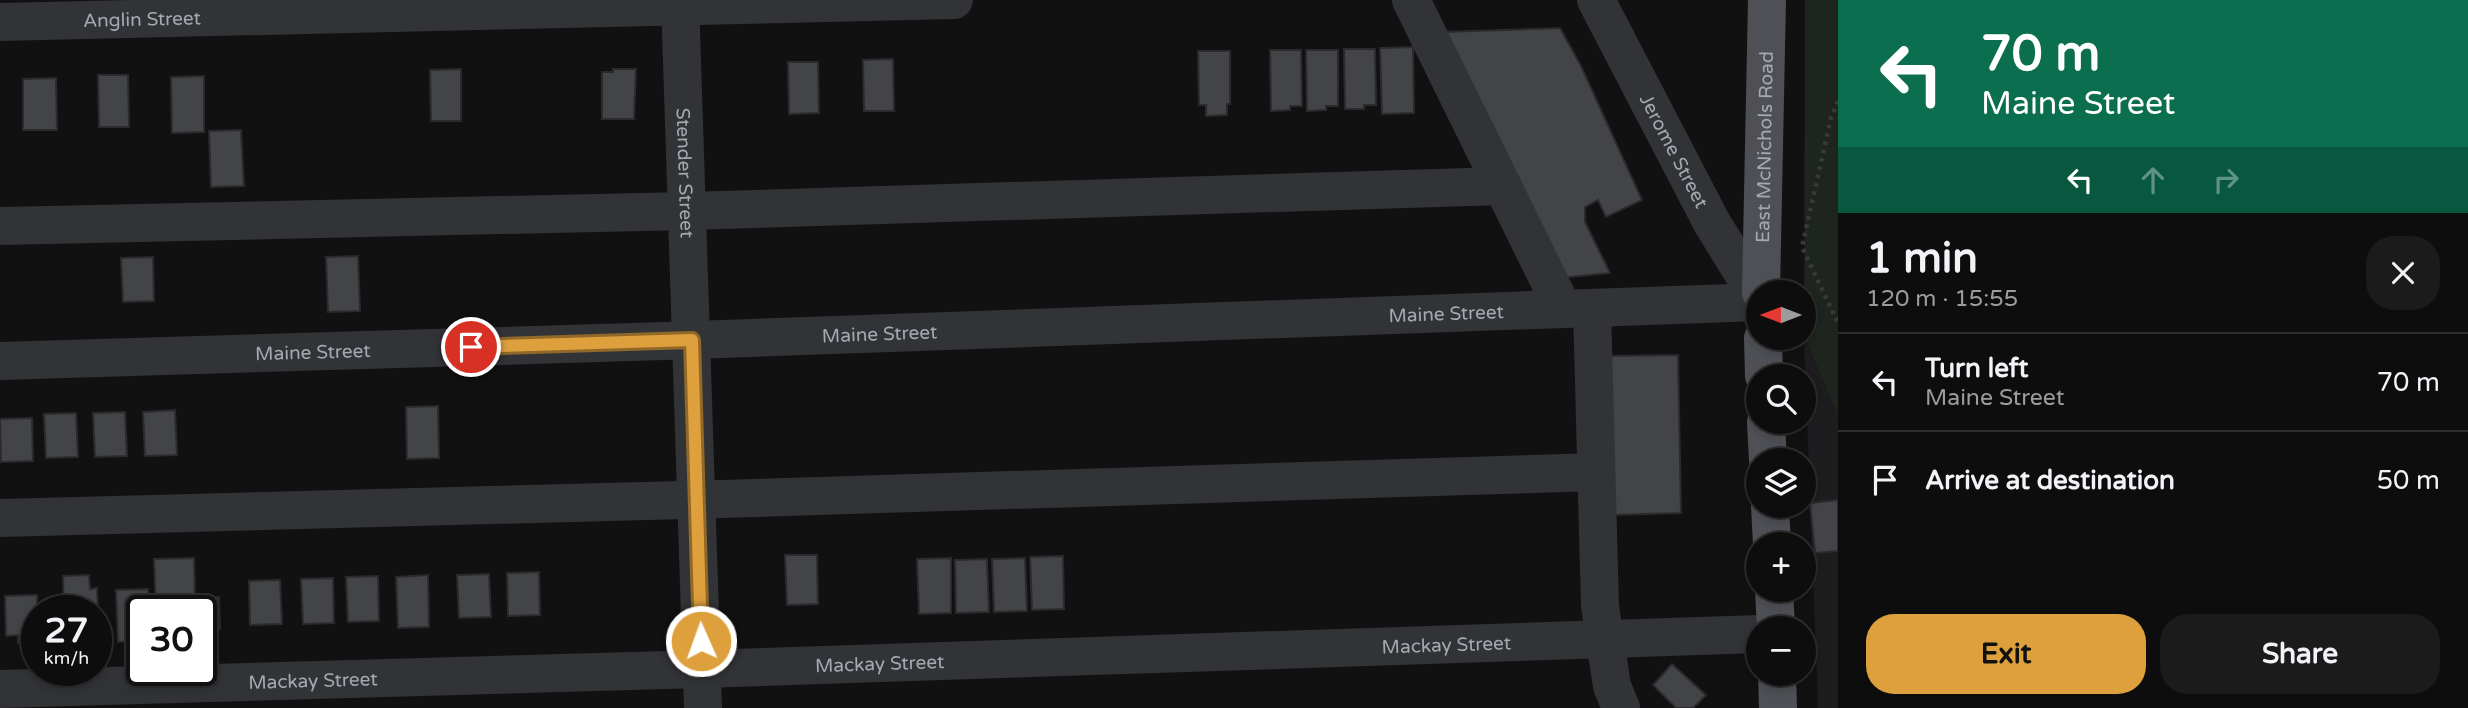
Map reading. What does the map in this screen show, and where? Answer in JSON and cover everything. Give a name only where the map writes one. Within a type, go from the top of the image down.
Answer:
[{"type":"main road","name":"East McNichols Road","points":[[1761,280],[1767,0]]},
{"type":"main road","points":[[1777,686],[1778,708]]},
{"type":"street","name":"Anglin Street","points":[[0,22],[680,3],[954,0]]},
{"type":"street","points":[[1411,0],[1502,186],[1577,309],[1596,472],[1600,606],[1612,686],[1622,708]]},
{"type":"street","name":"Jerome Street","points":[[1596,0],[1712,223],[1747,280]]},
{"type":"street","name":"Stender Street","points":[[680,3],[703,708]]},
{"type":"street","points":[[0,226],[687,211],[1502,186]]},
{"type":"street","name":"Maine Street","points":[[0,362],[1577,309],[1746,301]]},
{"type":"street","points":[[0,518],[1596,472]]},
{"type":"street","name":"Mackay Street","points":[[0,689],[1746,634]]},
{"type":"street","points":[[1760,708],[1778,708]]},
{"type":"path","points":[[1838,101],[1831,118],[1802,247],[1838,323]]},
{"type":"shaded area","points":[[1805,0],[1838,0],[1838,416],[1810,350],[1816,350],[1816,280],[1804,280]]},
{"type":"shaded area","points":[[1804,350],[1809,350],[1815,364],[1805,364]]},
{"type":"shaded area","points":[[1816,366],[1838,416],[1838,708],[1818,708],[1814,602],[1816,532],[1811,532],[1811,518],[1816,518],[1816,448],[1808,448],[1808,434],[1816,434]]},
{"type":"building","points":[[1560,28],[1581,66],[1642,200],[1606,217],[1598,200],[1585,207],[1585,222],[1610,273],[1560,278],[1442,32]]},
{"type":"building","points":[[1413,47],[1414,113],[1382,114],[1380,48]]},
{"type":"building","points":[[1344,49],[1375,49],[1376,105],[1364,105],[1364,109],[1345,109]]},
{"type":"building","points":[[1270,50],[1301,50],[1302,106],[1271,111]]},
{"type":"building","points":[[1306,50],[1338,50],[1338,106],[1307,111]]},
{"type":"building","points":[[1198,51],[1230,51],[1230,104],[1227,104],[1227,115],[1206,116],[1206,105],[1199,105]]},
{"type":"building","points":[[893,59],[894,111],[864,111],[863,60]]},
{"type":"building","points":[[788,62],[818,62],[819,113],[789,114]]},
{"type":"building","points":[[461,69],[461,121],[431,121],[430,70]]},
{"type":"building","points":[[613,69],[636,69],[634,119],[602,119],[602,72],[613,72]]},
{"type":"building","points":[[98,75],[128,75],[129,127],[99,127]]},
{"type":"building","points":[[204,76],[204,132],[172,133],[171,77]]},
{"type":"building","points":[[56,78],[57,130],[23,130],[23,79]]},
{"type":"building","points":[[241,130],[244,186],[211,187],[209,131]]},
{"type":"building","points":[[358,256],[360,311],[328,312],[326,257]]},
{"type":"building","points":[[153,257],[154,301],[123,302],[121,258]]},
{"type":"building","points":[[1678,355],[1681,513],[1611,515],[1608,356]]},
{"type":"building","points":[[438,406],[439,458],[407,459],[406,407]]},
{"type":"building","points":[[175,410],[177,455],[145,456],[143,412]]},
{"type":"building","points":[[125,412],[127,456],[95,457],[93,413]]},
{"type":"building","points":[[76,413],[78,457],[46,458],[44,414]]},
{"type":"building","points":[[32,418],[33,461],[1,462],[0,419]]},
{"type":"building","points":[[1838,500],[1838,551],[1816,553],[1816,532],[1813,532],[1812,518],[1816,518],[1816,502]]},
{"type":"building","points":[[785,555],[817,555],[818,604],[787,605]]},
{"type":"building","points":[[1063,556],[1064,609],[1032,610],[1030,557]]},
{"type":"building","points":[[194,558],[195,595],[155,595],[154,559]]},
{"type":"building","points":[[951,558],[951,613],[919,614],[917,559]]},
{"type":"building","points":[[1025,558],[1027,611],[994,612],[992,559]]},
{"type":"building","points":[[987,559],[989,612],[956,613],[955,560]]},
{"type":"building","points":[[539,572],[540,615],[508,616],[507,573]]},
{"type":"building","points":[[489,574],[491,617],[459,618],[457,575]]},
{"type":"building","points":[[89,575],[90,589],[97,588],[97,595],[64,595],[63,576]]},
{"type":"building","points":[[428,575],[429,627],[398,628],[396,577]]},
{"type":"building","points":[[378,576],[379,621],[348,622],[346,577]]},
{"type":"building","points":[[333,578],[334,623],[303,624],[301,579]]},
{"type":"building","points":[[280,580],[282,624],[250,625],[249,581]]},
{"type":"building","points":[[148,589],[148,595],[126,595],[126,642],[118,642],[116,590]]},
{"type":"building","points":[[5,596],[21,596],[21,643],[18,643],[18,635],[6,636]]},
{"type":"building","points":[[217,597],[219,597],[220,629],[217,629]]},
{"type":"building","points":[[1672,664],[1706,695],[1693,708],[1676,708],[1653,685]]},
{"type":"route","points":[[471,347],[692,340],[701,641]]}]
